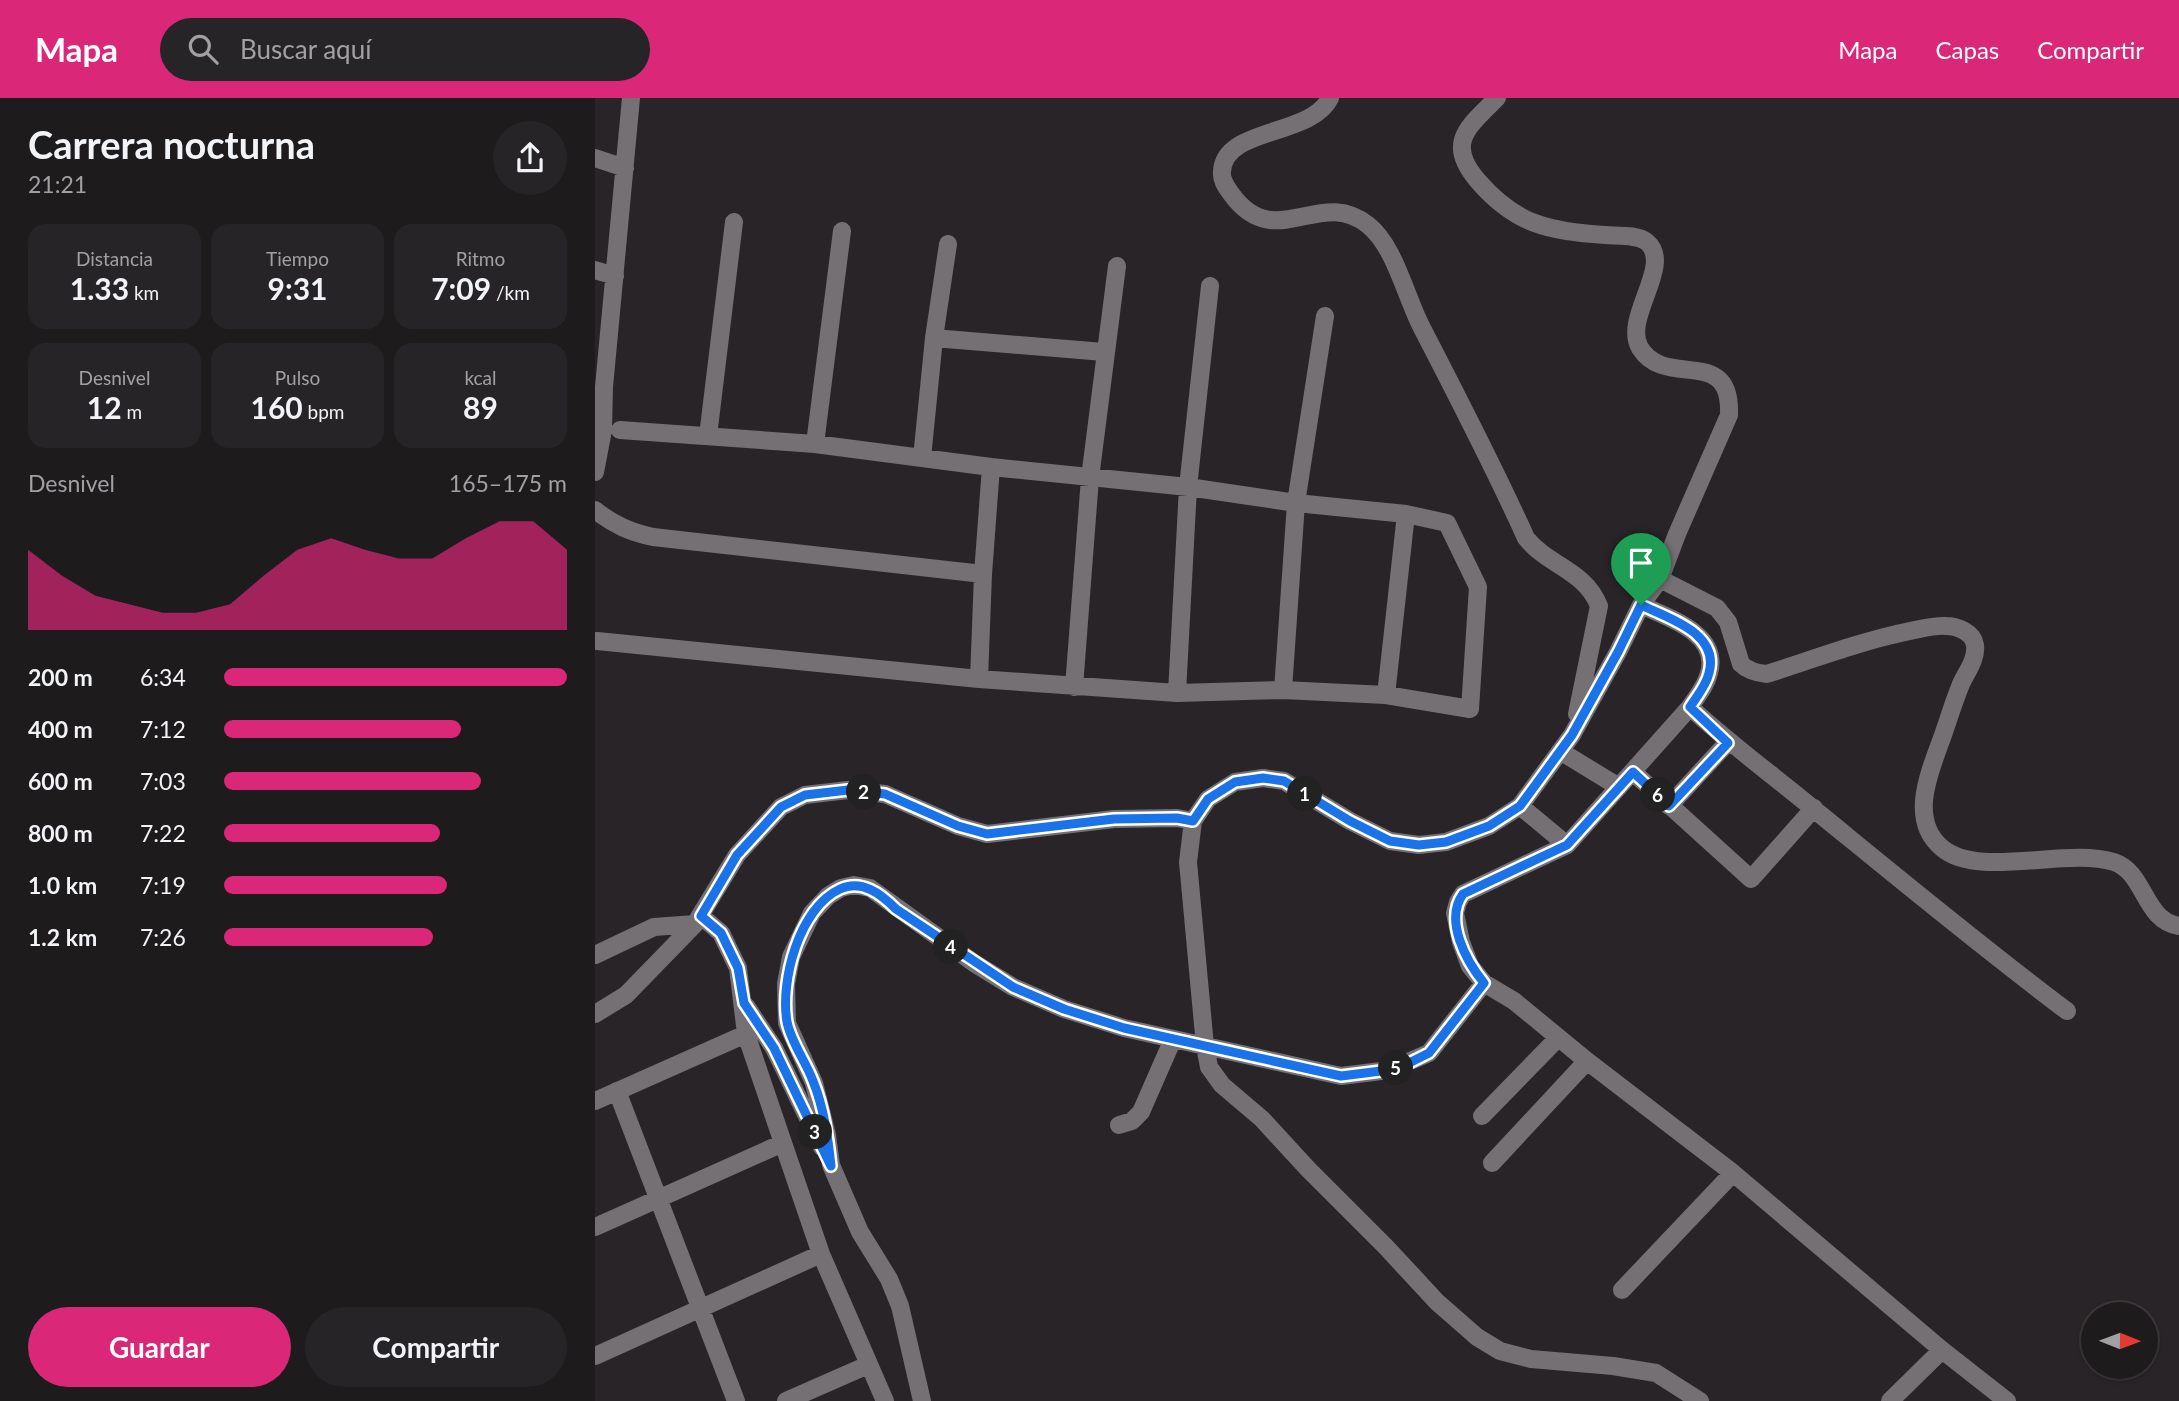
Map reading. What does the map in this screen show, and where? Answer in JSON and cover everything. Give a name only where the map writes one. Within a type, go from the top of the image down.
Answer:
[{"type":"street","points":[[595,472],[603,430],[600,386],[615,276],[631,98]]},
{"type":"street","points":[[1330,98],[1326,105],[1308,119],[1232,149],[1223,160],[1221,175],[1239,205],[1253,217],[1271,222],[1319,212],[1340,213],[1368,225],[1383,242],[1421,327],[1449,377],[1526,538],[1538,551],[1594,592],[1599,606],[1572,735]]},
{"type":"street","points":[[1497,98],[1464,135],[1460,148],[1461,159],[1467,169],[1495,198],[1515,214],[1536,225],[1582,233],[1628,236],[1643,239],[1650,244],[1654,271],[1635,327],[1640,348],[1652,362],[1662,366],[1696,369],[1714,376],[1724,386],[1730,400],[1729,415],[1660,579],[1641,605],[1572,735],[1520,806],[1479,830],[1446,842],[1419,845],[1390,841],[1350,821],[1284,781],[1263,778],[1235,782],[1208,799],[1193,821],[1188,862],[1205,1046],[1209,1067],[1222,1085],[1262,1119],[1437,1302],[1477,1337],[1500,1351],[1531,1359],[1613,1366],[1656,1373],[1700,1401]]},
{"type":"street","points":[[595,158],[625,168]]},
{"type":"street","points":[[708,436],[734,222]]},
{"type":"street","points":[[815,444],[842,231]]},
{"type":"street","points":[[922,458],[934,338],[948,244]]},
{"type":"street","points":[[1074,687],[1090,478],[1117,266]]},
{"type":"street","points":[[595,270],[615,276]]},
{"type":"street","points":[[1177,693],[1188,487],[1210,286]]},
{"type":"street","points":[[1283,690],[1296,503],[1325,316]]},
{"type":"street","points":[[934,338],[1104,352]]},
{"type":"street","points":[[597,641],[1074,687],[1177,693],[1283,690],[1386,695],[1470,709],[1478,587],[1447,523],[1406,514],[1296,503],[1188,487],[991,467],[815,444],[620,430]]},
{"type":"street","points":[[979,679],[991,467]]},
{"type":"street","points":[[595,510],[613,524],[630,532],[653,537],[983,574]]},
{"type":"street","points":[[1386,695],[1406,514]]},
{"type":"street","points":[[1660,579],[1717,608],[1728,622],[1741,664],[1759,673],[1767,674],[1894,635],[1935,626],[1961,628],[1970,635],[1975,645],[1972,663],[1961,684],[1926,784],[1926,824],[1941,848],[1960,859],[2022,861],[2070,857],[2114,862],[2133,875],[2153,912],[2165,922],[2179,926]]},
{"type":"street","points":[[1641,605],[1681,624],[1702,638],[1710,661],[1705,685],[1690,707],[1567,845],[1463,894],[1455,913],[1461,942],[1470,966],[1484,983],[1514,1001],[1587,1062],[1733,1172],[1942,1350],[2007,1401]]},
{"type":"street","points":[[1593,640],[1618,652]]},
{"type":"street","points":[[1690,707],[1728,743],[1814,808],[1997,959],[2067,1011]]},
{"type":"street","points":[[1669,806],[1728,743]]},
{"type":"street","points":[[1560,751],[1619,787]]},
{"type":"street","points":[[1633,772],[1751,879],[1814,808]]},
{"type":"street","points":[[595,1014],[626,995],[698,920],[737,855],[781,807],[805,795],[848,790],[885,794],[958,826],[987,834],[1114,819],[1177,818],[1193,821]]},
{"type":"street","points":[[1520,806],[1567,845]]},
{"type":"street","points":[[831,1166],[827,1135],[814,1083],[787,1023],[786,984],[792,957],[812,913],[828,895],[841,888],[854,885],[870,888],[974,963],[1033,997],[1124,1028],[1341,1076],[1389,1070],[1429,1053],[1484,983]]},
{"type":"street","points":[[595,955],[654,927],[698,920],[721,933],[738,968],[746,1034],[821,1254],[885,1401]]},
{"type":"street","points":[[744,1003],[774,1048],[860,1232],[889,1279],[922,1401]]},
{"type":"street","points":[[595,1101],[746,1034]]},
{"type":"street","points":[[1482,1116],[1558,1038]]},
{"type":"street","points":[[1119,1125],[1132,1121],[1141,1112],[1173,1039]]},
{"type":"street","points":[[1492,1163],[1587,1062]]},
{"type":"street","points":[[618,1091],[736,1401]]},
{"type":"street","points":[[595,1227],[783,1143]]},
{"type":"street","points":[[1622,1290],[1733,1172]]},
{"type":"street","points":[[595,1356],[821,1254]]},
{"type":"street","points":[[1890,1401],[1942,1350]]},
{"type":"street","points":[[786,1401],[868,1365]]},
{"type":"route","points":[[1641,605],[1681,624],[1702,638],[1710,661],[1710,671],[1705,685],[1690,707],[1728,743],[1669,806],[1633,772],[1567,845],[1463,894],[1455,913],[1461,942],[1470,966],[1484,983],[1429,1053],[1389,1070],[1341,1076],[1124,1028],[1064,1009],[1013,987],[896,909],[870,888],[854,885],[828,895],[812,913],[800,935],[786,984],[787,1023],[814,1083],[827,1135],[831,1166],[795,1087],[774,1048],[744,1003],[738,968],[721,933],[701,916],[737,855],[781,807],[805,795],[848,790],[885,794],[958,826],[987,834],[1114,819],[1177,818],[1193,821],[1208,799],[1235,782],[1263,778],[1284,781],[1350,821],[1390,841],[1419,845],[1446,842],[1489,826],[1520,806],[1572,735],[1641,605]]}]
